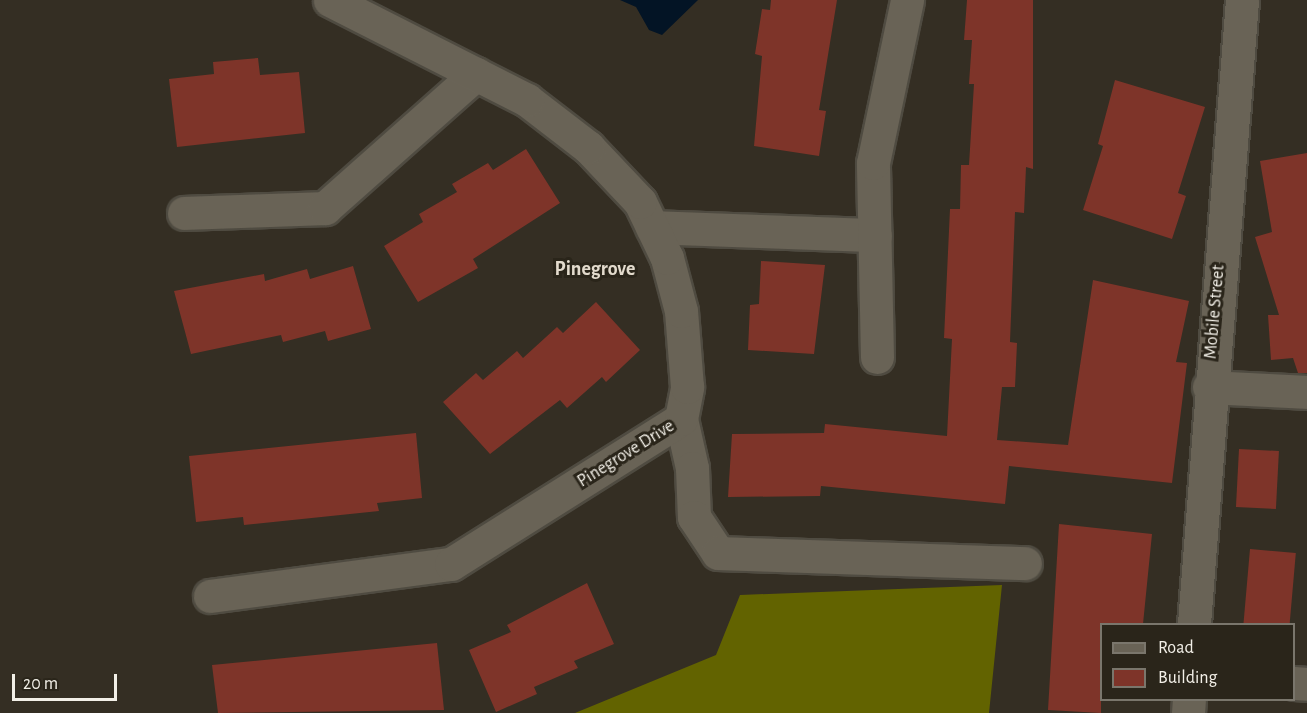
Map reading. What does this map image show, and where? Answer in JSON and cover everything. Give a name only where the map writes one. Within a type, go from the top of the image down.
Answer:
[{"type":"street","name":"Pinegrove Drive","points":[[210,596],[451,564],[681,419],[687,387],[681,311],[667,258],[640,202],[588,147],[527,100],[330,0]]},
{"type":"street","points":[[877,357],[873,163],[908,0]]},
{"type":"street","name":"Mobile Street","points":[[1194,623],[1209,387],[1242,0]]},
{"type":"street","points":[[184,213],[324,208],[476,74]]},
{"type":"street","points":[[652,227],[875,235]]},
{"type":"street","points":[[1209,387],[1307,392]]},
{"type":"street","points":[[681,419],[692,468],[694,517],[718,553],[1025,563]]},
{"type":"shaded area","points":[[1002,585],[989,713],[575,713],[716,655],[740,595]]},
{"type":"water","points":[[620,0],[698,0],[662,35],[649,30],[636,7]]},
{"type":"building","points":[[771,0],[837,0],[819,110],[826,111],[819,156],[754,146],[762,56],[755,54],[762,9],[770,10]]},
{"type":"building","points":[[967,0],[1033,0],[1033,169],[1026,167],[1024,213],[1015,212],[1010,342],[1017,343],[1015,387],[1002,387],[997,440],[1068,445],[1093,280],[1189,301],[1176,362],[1187,363],[1172,483],[1009,466],[1005,504],[821,486],[820,496],[728,497],[732,434],[824,433],[825,424],[947,436],[952,339],[944,338],[950,209],[960,209],[961,165],[969,165],[974,84],[969,84],[972,40],[964,40]]},
{"type":"building","points":[[258,58],[260,75],[299,72],[305,133],[177,147],[169,79],[214,74],[213,62]]},
{"type":"building","points":[[1115,80],[1205,107],[1178,193],[1186,196],[1172,239],[1083,210],[1103,146],[1098,144]]},
{"type":"building","points":[[526,149],[560,203],[473,259],[478,268],[418,302],[384,246],[423,222],[419,214],[457,192],[452,184],[488,163],[493,170]]},
{"type":"building","points":[[1307,153],[1307,373],[1298,373],[1293,358],[1271,360],[1268,315],[1279,315],[1255,237],[1272,232],[1260,161]]},
{"type":"building","points":[[761,261],[825,265],[814,354],[748,350],[750,305],[759,304]]},
{"type":"building","points":[[353,266],[371,329],[328,341],[325,331],[283,342],[281,335],[191,354],[174,291],[264,274],[265,281],[307,269],[310,279]]},
{"type":"building","points":[[596,302],[640,350],[606,382],[602,377],[567,408],[560,400],[490,454],[443,402],[476,373],[483,380],[517,351],[523,358],[557,327],[563,333]]},
{"type":"building","points":[[416,433],[422,498],[377,503],[379,511],[244,525],[243,517],[196,522],[189,456]]},
{"type":"building","points":[[1239,449],[1279,451],[1276,509],[1236,507]]},
{"type":"building","points":[[1059,524],[1152,534],[1143,623],[1100,623],[1101,713],[1048,710]]},
{"type":"building","points":[[1250,549],[1296,553],[1290,623],[1244,623]]},
{"type":"building","points":[[587,583],[614,644],[574,661],[578,668],[534,687],[537,694],[496,712],[469,650],[511,632],[507,625]]},
{"type":"building","points":[[437,643],[444,710],[218,713],[212,665]]},
{"type":"district","name":"Pinegrove","points":[[595,269]]}]
